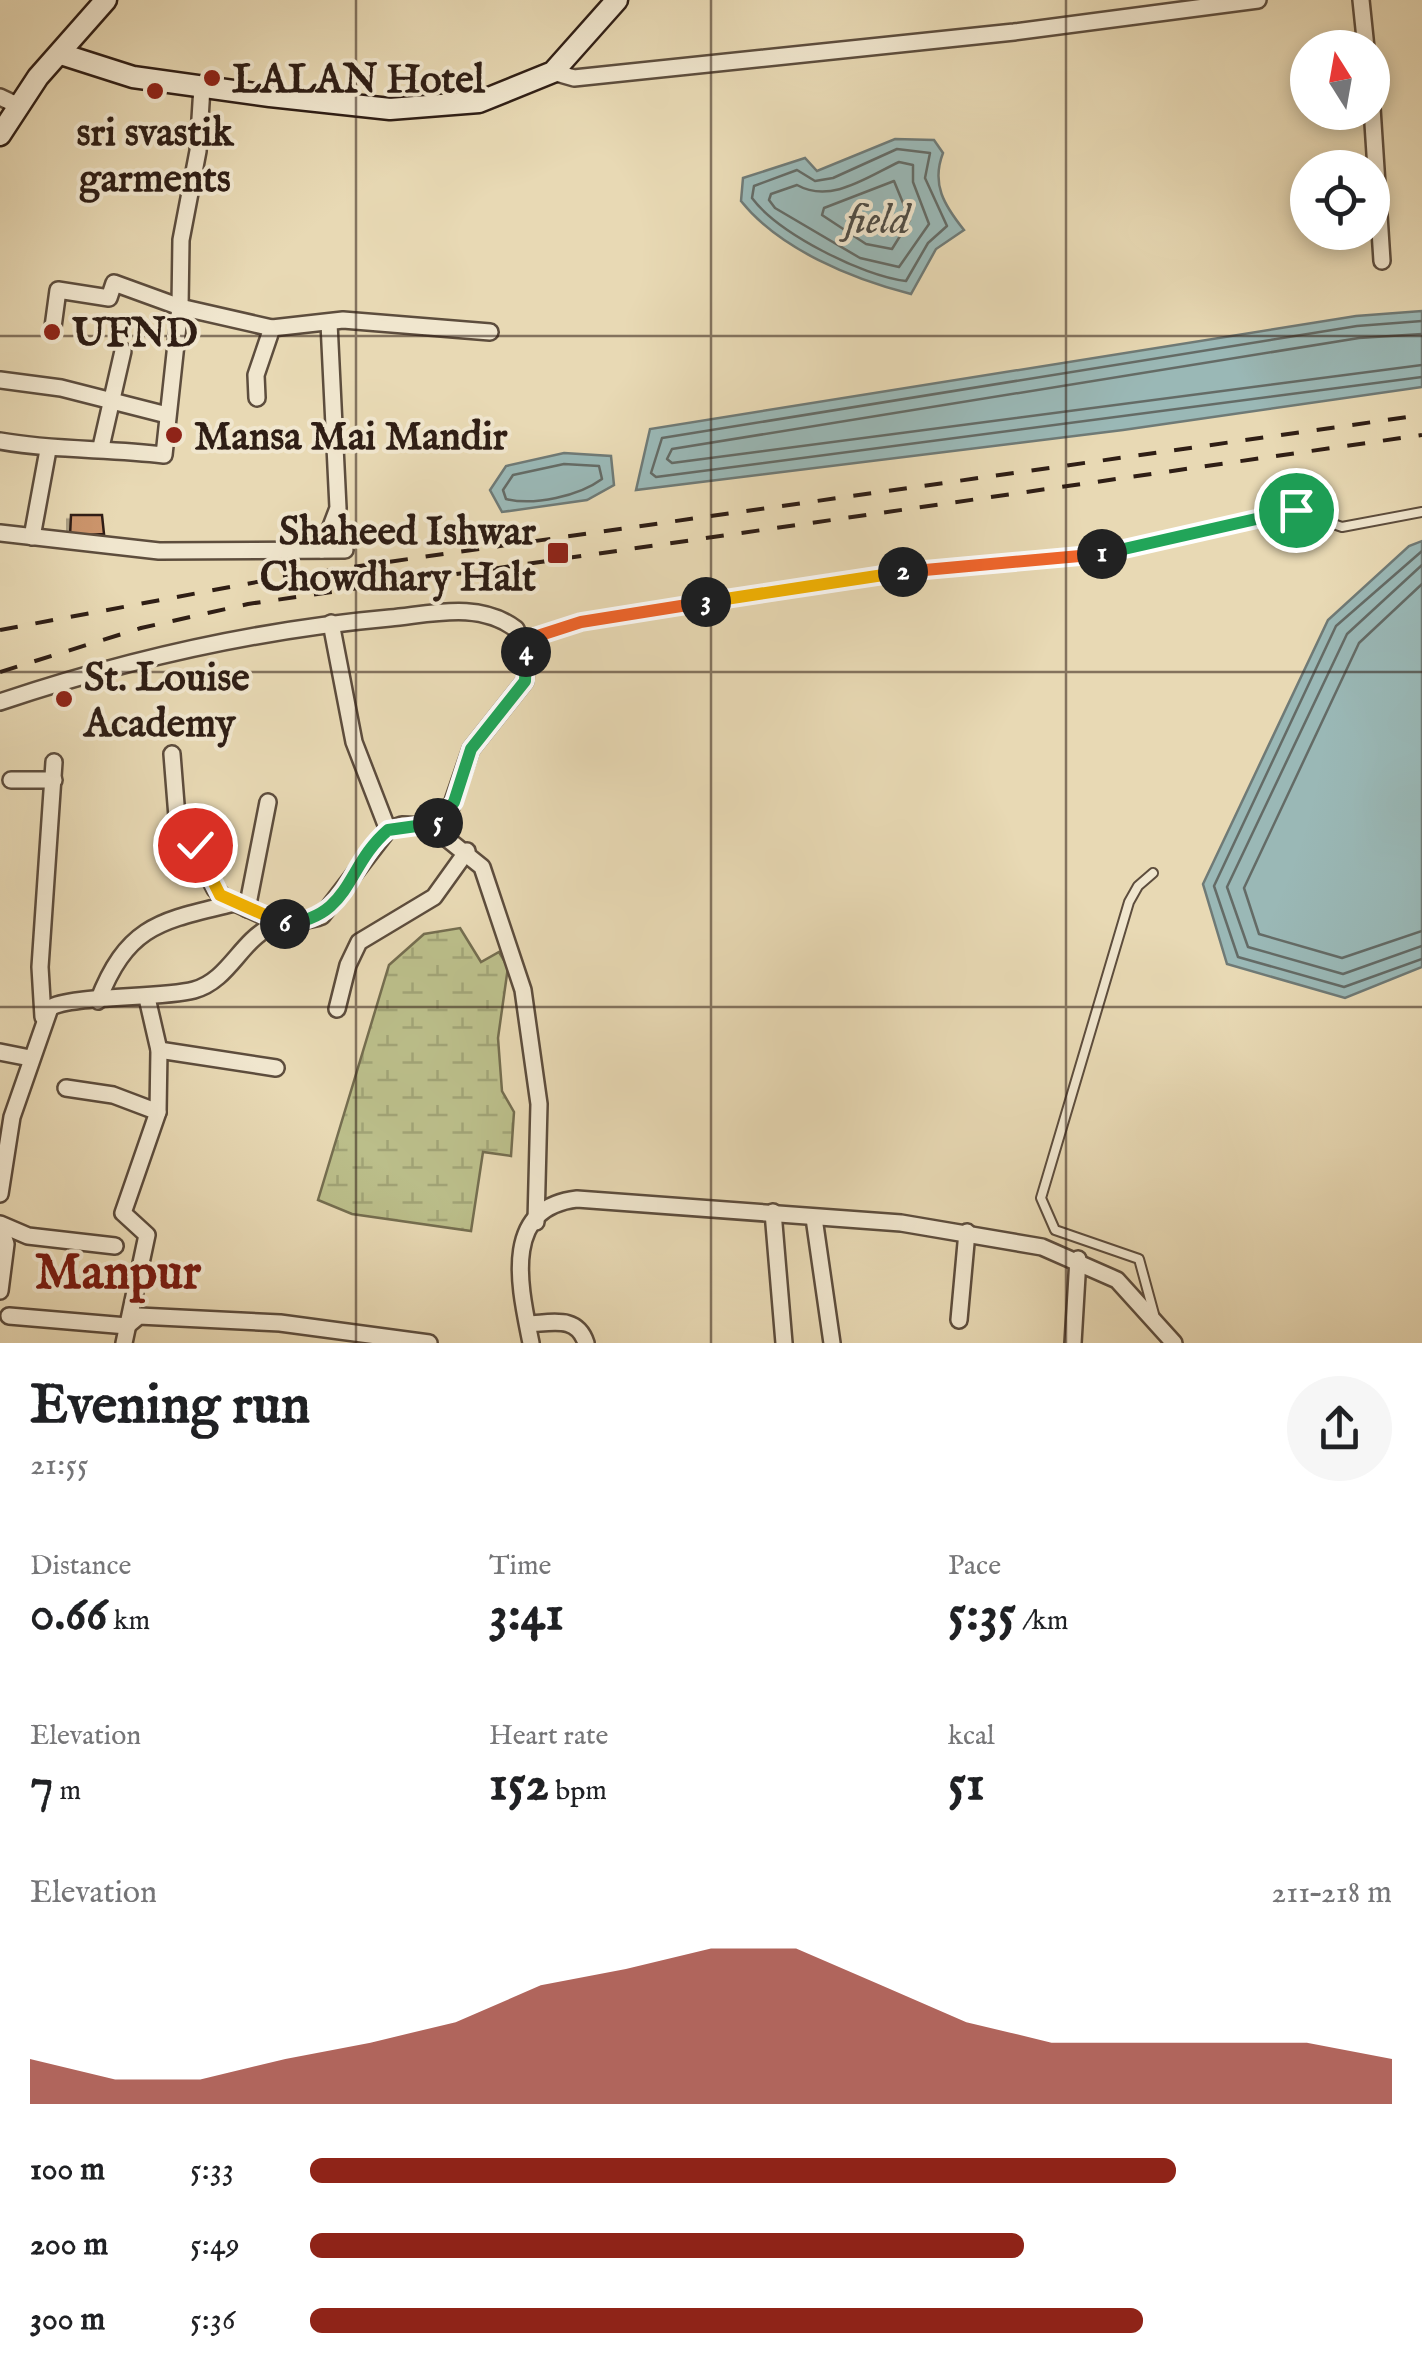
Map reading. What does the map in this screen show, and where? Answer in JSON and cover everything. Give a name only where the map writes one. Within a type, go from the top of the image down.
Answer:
[{"type":"street","points":[[61,54],[134,78],[390,109],[479,102],[553,72],[617,0]]},
{"type":"street","points":[[553,72],[574,78],[1144,7],[1258,0]]},
{"type":"street","points":[[1360,0],[1364,30]]},
{"type":"street","points":[[0,135],[9,101],[61,54],[105,1]]},
{"type":"street","points":[[0,441],[48,450],[100,448],[164,455],[180,308],[182,240],[198,151],[202,87]]},
{"type":"street","points":[[1373,130],[1382,261]]},
{"type":"street","points":[[53,327],[58,290],[109,298],[114,283],[180,308],[272,328],[344,320],[490,332]]},
{"type":"street","points":[[322,550],[338,508],[328,323]]},
{"type":"street","points":[[257,398],[256,376],[272,328]]},
{"type":"street","points":[[100,448],[123,351]]},
{"type":"street","points":[[0,380],[61,388],[167,415]]},
{"type":"street","points":[[32,538],[48,450]]},
{"type":"street","points":[[0,533],[159,551],[345,550]]},
{"type":"street","points":[[0,702],[188,646],[332,623],[474,611],[507,622],[522,641],[525,681],[471,749],[450,810],[430,826]]},
{"type":"street","points":[[332,623],[346,715],[388,830]]},
{"type":"street","points":[[172,754],[178,817],[215,889],[240,906],[281,924]]},
{"type":"street","points":[[0,1194],[12,1117],[43,1019],[40,966],[54,762]]},
{"type":"street","points":[[11,780],[54,780]]},
{"type":"street","points":[[240,906],[268,802]]},
{"type":"street","points":[[43,1019],[61,1002],[148,998],[211,983],[264,931],[322,916],[388,830],[402,824],[430,826],[466,851],[490,882],[531,1024],[539,1104],[536,1222]]},
{"type":"street","points":[[338,1009],[359,942],[434,897],[466,851]]},
{"type":"street","points":[[98,1001],[111,971],[152,924],[240,906]]},
{"type":"street","points":[[124,1343],[147,1235],[123,1213],[158,1112],[158,1050],[148,998]]},
{"type":"street","points":[[158,1050],[276,1068]]},
{"type":"street","points":[[0,1052],[30,1058]]},
{"type":"street","points":[[66,1088],[113,1094],[158,1112]]},
{"type":"street","points":[[531,1343],[518,1261],[520,1248],[550,1207],[577,1199],[772,1212],[966,1232],[1078,1259],[1118,1280],[1171,1342]]},
{"type":"street","points":[[772,1212],[784,1343]]},
{"type":"street","points":[[814,1218],[832,1343]]},
{"type":"street","points":[[0,1225],[28,1236],[115,1246]]},
{"type":"street","points":[[0,1225],[6,1244],[0,1291]]},
{"type":"street","points":[[958,1320],[966,1232]]},
{"type":"street","points":[[1073,1343],[1078,1259]]},
{"type":"street","points":[[9,1316],[127,1326],[139,1316],[212,1318],[428,1343]]},
{"type":"street","points":[[528,1324],[577,1325],[586,1343]]},
{"type":"lane","points":[[522,641],[581,622],[834,580],[1132,550],[1290,509],[1342,527],[1422,512]]},
{"type":"lane","points":[[1153,873],[1129,902],[1042,1198],[1056,1230],[1140,1259],[1155,1319]]},
{"type":"green space","points":[[460,928],[481,962],[499,952],[508,967],[498,1038],[502,1091],[514,1112],[511,1156],[483,1152],[471,1231],[352,1214],[318,1200],[389,965],[424,934]]},
{"type":"water","name":"field","points":[[895,139],[934,140],[943,153],[938,175],[941,194],[964,230],[936,249],[911,294],[841,271],[796,248],[741,201],[743,178],[805,158],[817,171]]},
{"type":"water","points":[[1422,311],[1422,387],[1123,430],[636,490],[650,429],[1356,316]]},
{"type":"water","points":[[564,453],[611,456],[614,485],[587,500],[502,512],[490,490],[506,466]]},
{"type":"water","points":[[1422,541],[1422,967],[1345,998],[1227,964],[1203,884],[1328,620],[1409,546]]},
{"type":"building","points":[[71,515],[102,515],[104,534],[70,536]]},
{"type":"railway","points":[[0,630],[289,576],[1422,415]]},
{"type":"railway","points":[[0,672],[141,628],[248,604],[1422,435]]},
{"type":"place","name":"LALAN Hotel","points":[[212,78]]},
{"type":"place","name":"sri svastik garments","points":[[155,91]]},
{"type":"place","name":"UFND","points":[[52,332]]},
{"type":"place","name":"Mansa Mai Mandir","points":[[174,435]]},
{"type":"place","name":"Shaheed Ishwar Chowdhary Halt","points":[[558,553]]},
{"type":"place","name":"St. Louise Academy","points":[[64,699]]},
{"type":"district","name":"Manpur","points":[[118,1270]]},
{"type":"route","points":[[195,845],[212,882],[226,900],[281,924],[313,920],[330,910],[388,830],[402,824],[430,826],[440,822],[450,810],[467,754],[525,681],[526,654],[522,641],[581,622],[834,580],[1132,550],[1296,510]]}]
